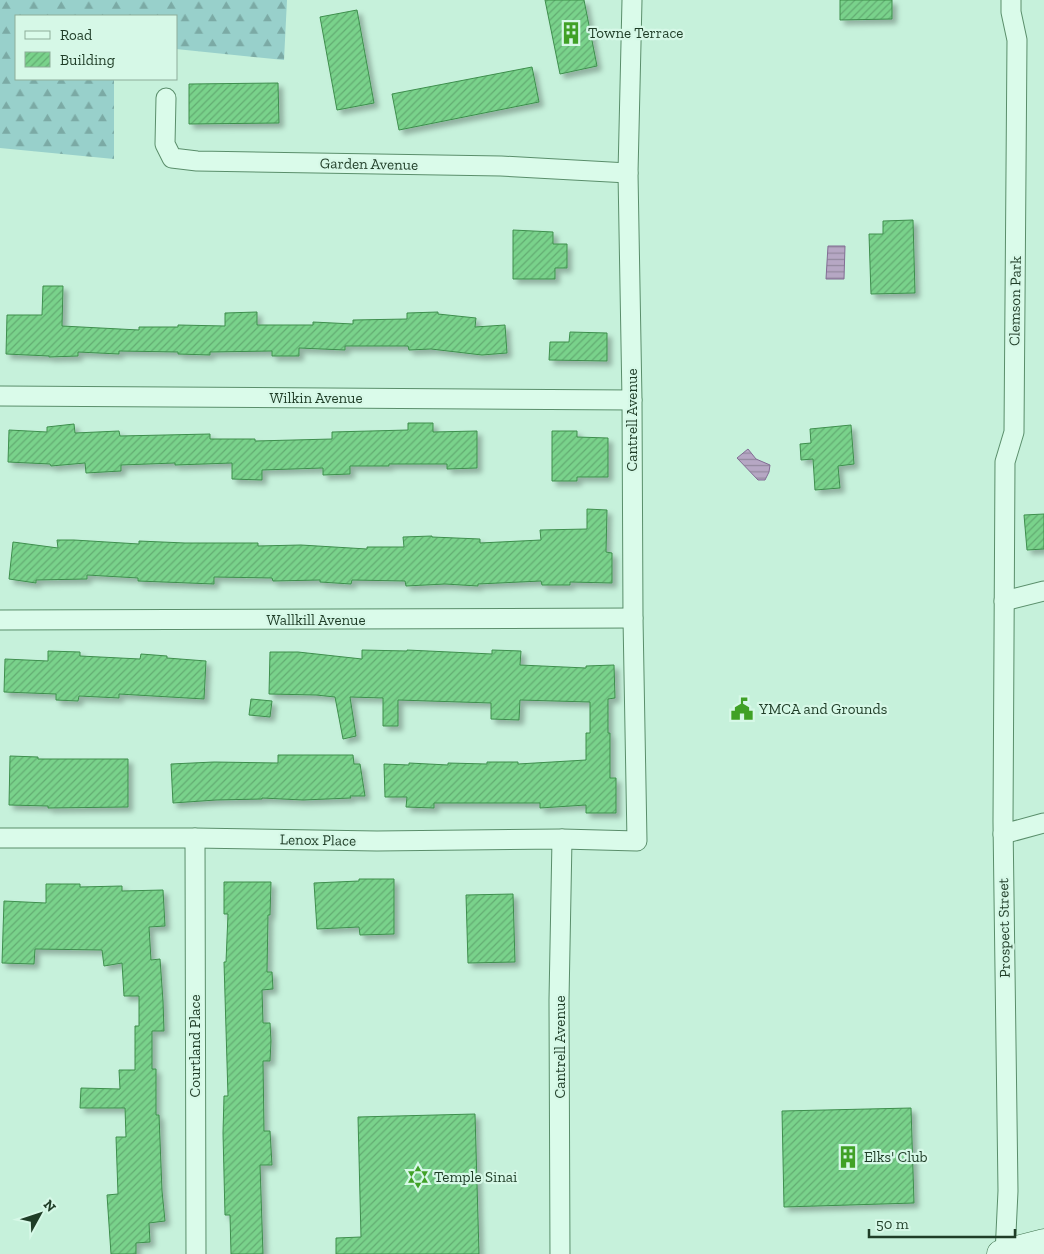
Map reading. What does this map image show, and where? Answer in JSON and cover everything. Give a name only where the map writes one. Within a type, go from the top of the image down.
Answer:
[{"type":"street","name":"Cantrell Avenue","points":[[632,0],[628,173],[637,841]]},
{"type":"street","name":"Clemson Park","points":[[1004,601],[1005,462],[1014,432],[1017,40],[1011,12],[1012,0]]},
{"type":"street","name":"Garden Avenue","points":[[166,98],[165,144],[172,158],[198,161],[501,166],[628,173]]},
{"type":"street","name":"Wilkin Avenue","points":[[0,396],[632,400]]},
{"type":"street","points":[[1004,601],[1044,591]]},
{"type":"street","name":"Prospect Street","points":[[1004,601],[1003,834],[1008,1191],[1004,1254]]},
{"type":"street","name":"Wallkill Avenue","points":[[0,620],[633,618]]},
{"type":"street","points":[[1003,834],[1044,823]]},
{"type":"street","name":"Lenox Place","points":[[0,838],[195,838],[378,841],[562,839],[637,841]]},
{"type":"street","name":"Courtland Place","points":[[195,838],[196,1254]]},
{"type":"street","name":"Cantrell Avenue","points":[[560,1254],[559,1000],[562,839]]},
{"type":"street","points":[[1004,1254],[1044,1243]]},
{"type":"green space","points":[[0,0],[287,0],[284,60],[178,49],[178,15],[15,15],[15,80],[114,80],[114,159],[0,148]]},
{"type":"shaded area","points":[[828,246],[845,246],[844,279],[826,279]]},
{"type":"shaded area","points":[[748,449],[756,459],[770,465],[765,480],[758,480],[737,458]]},
{"type":"building","name":"Towne Terrace","points":[[545,0],[584,0],[597,66],[560,74]]},
{"type":"building","points":[[840,0],[892,0],[892,19],[840,20]]},
{"type":"building","points":[[357,10],[374,103],[337,110],[320,17]]},
{"type":"building","points":[[532,67],[539,102],[399,130],[392,94]]},
{"type":"building","points":[[278,83],[279,123],[189,124],[189,84]]},
{"type":"building","points":[[913,220],[915,293],[871,294],[869,234],[883,234],[883,221]]},
{"type":"building","points":[[513,230],[553,232],[553,244],[567,244],[567,268],[555,268],[555,279],[513,279]]},
{"type":"building","points":[[43,286],[63,286],[62,326],[139,330],[139,327],[178,327],[178,325],[225,326],[225,313],[257,312],[257,325],[313,325],[313,322],[353,324],[353,320],[407,319],[407,313],[438,312],[438,314],[476,318],[475,327],[505,325],[507,353],[482,355],[431,349],[409,350],[408,346],[345,346],[345,350],[299,348],[299,356],[272,356],[272,351],[210,352],[210,355],[178,354],[178,352],[119,351],[119,354],[78,352],[78,356],[49,357],[6,354],[7,315],[42,315]]},
{"type":"building","points":[[570,332],[607,333],[607,361],[549,360],[550,342],[569,342]]},
{"type":"building","points":[[408,423],[433,423],[433,432],[477,431],[477,468],[447,469],[447,464],[389,464],[389,466],[350,466],[350,474],[323,475],[323,468],[262,470],[262,480],[232,479],[232,463],[121,465],[121,471],[86,473],[85,463],[51,466],[50,464],[8,462],[9,430],[47,432],[47,427],[74,424],[75,433],[119,431],[120,436],[210,434],[210,439],[255,439],[255,441],[332,439],[332,432],[408,430]]},
{"type":"building","points":[[851,425],[854,464],[838,466],[840,488],[815,490],[813,459],[801,460],[800,444],[811,443],[810,429]]},
{"type":"building","points":[[552,431],[577,431],[577,437],[608,438],[608,477],[577,477],[577,481],[552,481]]},
{"type":"building","points":[[587,509],[607,510],[606,552],[612,553],[612,583],[570,582],[570,585],[542,585],[541,581],[478,584],[478,586],[445,584],[406,586],[405,581],[352,580],[351,584],[320,582],[320,580],[273,581],[272,578],[214,577],[214,584],[138,581],[138,578],[87,575],[87,579],[36,580],[36,583],[9,579],[13,542],[58,548],[57,540],[139,544],[139,541],[258,543],[258,546],[301,545],[367,549],[367,547],[404,547],[403,537],[432,536],[480,539],[480,543],[541,540],[540,530],[587,529]]},
{"type":"building","points":[[1044,514],[1044,549],[1027,550],[1024,515]]},
{"type":"building","points":[[362,650],[492,654],[492,650],[521,651],[520,665],[586,668],[586,666],[614,665],[615,698],[608,699],[608,733],[610,733],[610,778],[616,778],[616,813],[586,813],[586,805],[540,808],[540,803],[434,803],[434,808],[406,807],[407,797],[385,797],[384,764],[448,765],[448,763],[487,764],[487,762],[518,762],[518,764],[586,760],[586,733],[590,733],[590,702],[520,700],[519,720],[491,719],[491,703],[398,700],[398,726],[383,726],[383,698],[350,697],[356,736],[343,739],[335,697],[269,694],[270,652],[298,652],[362,659]]},
{"type":"building","points":[[48,651],[80,652],[80,656],[140,659],[141,654],[206,661],[204,699],[119,694],[119,698],[79,696],[78,701],[56,700],[56,694],[4,692],[5,659],[48,661]]},
{"type":"building","points":[[251,699],[272,701],[270,717],[249,715]]},
{"type":"building","points":[[278,755],[353,755],[354,764],[360,764],[365,796],[303,800],[262,798],[173,803],[171,764],[214,762],[278,763]]},
{"type":"building","points":[[10,756],[38,757],[38,759],[128,759],[128,807],[48,808],[48,806],[9,805]]},
{"type":"building","points":[[359,879],[394,879],[394,934],[360,935],[359,927],[317,929],[314,883],[359,881]]},
{"type":"building","points":[[224,882],[271,882],[270,915],[268,915],[267,972],[272,972],[273,989],[262,990],[263,1023],[270,1023],[270,1061],[263,1061],[264,1131],[270,1131],[272,1165],[260,1165],[263,1254],[231,1254],[230,1215],[225,1215],[223,1133],[224,1096],[228,1096],[224,962],[226,962],[228,914],[224,914]]},
{"type":"building","points":[[46,884],[80,884],[80,887],[122,886],[122,891],[163,890],[165,926],[149,927],[151,960],[160,959],[163,1001],[164,1031],[152,1031],[152,1069],[156,1069],[156,1115],[159,1115],[165,1221],[149,1223],[150,1242],[136,1243],[136,1254],[111,1254],[107,1195],[118,1194],[116,1137],[126,1137],[125,1108],[80,1108],[81,1088],[120,1089],[119,1070],[135,1070],[135,1026],[139,1026],[139,996],[124,996],[122,963],[104,966],[102,950],[35,949],[34,964],[2,963],[4,901],[46,903]]},
{"type":"building","points":[[513,894],[515,962],[468,963],[466,895]]},
{"type":"building","name":"Elks' Club","points":[[911,1108],[914,1203],[784,1207],[782,1111]]},
{"type":"building","name":"Temple Sinai","points":[[475,1114],[479,1254],[336,1254],[336,1238],[361,1237],[358,1117]]},
{"type":"place","name":"Towne Terrace","points":[[571,33]]},
{"type":"place","name":"YMCA and Grounds","points":[[742,709]]},
{"type":"place","name":"Elks' Club","points":[[848,1157]]},
{"type":"place","name":"Temple Sinai","points":[[418,1177]]}]
